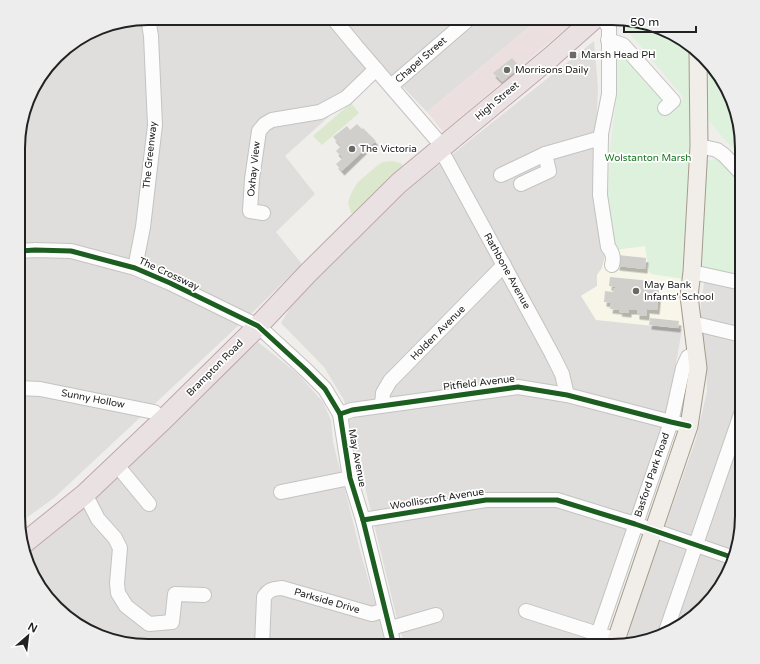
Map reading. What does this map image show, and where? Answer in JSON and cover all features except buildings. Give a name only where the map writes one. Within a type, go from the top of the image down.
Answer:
[{"type":"highway","name":"High Street","points":[[399,183],[551,57],[587,25]]},
{"type":"highway","name":"Brampton Road","points":[[27,541],[85,494],[164,419],[258,326],[308,272],[399,183]]},
{"type":"main road","name":"Basford Park Road","points":[[617,639],[689,426],[698,368],[689,296],[692,272],[699,146],[698,60]]},
{"type":"street","name":"The Greenway","points":[[135,268],[143,227],[155,125],[149,25]]},
{"type":"street","name":"Rathbone Avenue","points":[[342,25],[441,149],[559,368],[567,395]]},
{"type":"street","name":"Chapel Street","points":[[389,84],[461,25]]},
{"type":"street","points":[[607,25],[608,27],[609,94],[601,138],[600,195],[608,247],[611,250],[613,257],[612,265]]},
{"type":"street","points":[[608,40],[623,45],[673,101],[665,108]]},
{"type":"street","name":"Oxhay View","points":[[263,213],[250,211],[252,179],[259,131],[264,124],[272,120],[320,112],[346,98],[376,69]]},
{"type":"street","points":[[501,174],[545,154],[601,138]]},
{"type":"street","points":[[699,146],[716,150],[724,155],[735,167]]},
{"type":"street","points":[[521,184],[549,171],[545,154]]},
{"type":"street","name":"The Crossway","points":[[25,251],[71,251],[135,268],[170,283],[258,326]]},
{"type":"street","name":"Holden Avenue","points":[[382,405],[383,393],[390,381],[504,265]]},
{"type":"street","points":[[692,272],[735,281]]},
{"type":"street","points":[[692,323],[735,333]]},
{"type":"street","name":"May Avenue","points":[[258,326],[325,389],[340,414],[350,478],[363,520],[393,639]]},
{"type":"street","name":"Basford Park Road","points":[[596,639],[671,422],[683,368],[688,357],[696,353]]},
{"type":"street","name":"Pitfield Avenue","points":[[340,414],[352,410],[382,405],[518,387],[567,395],[689,426]]},
{"type":"street","name":"Sunny Hollow","points":[[25,388],[40,389],[154,412],[164,419]]},
{"type":"street","points":[[669,625],[735,432]]},
{"type":"street","points":[[116,464],[149,504]]},
{"type":"street","points":[[280,492],[350,478]]},
{"type":"street","points":[[85,494],[98,519],[114,538],[120,548],[117,583],[118,593],[126,606],[149,624],[172,622],[175,594],[204,595]]},
{"type":"street","name":"Woolliscroft Avenue","points":[[363,520],[486,500],[557,500],[635,524],[728,556]]},
{"type":"street","name":"Parkside Drive","points":[[262,639],[265,586],[275,589],[282,588],[372,614],[385,610]]},
{"type":"street","points":[[526,611],[596,639]]},
{"type":"street","points":[[391,628],[436,615]]},
{"type":"shaded area","points":[[140,25],[532,25],[427,112],[384,67],[285,156],[315,194],[276,232],[302,264],[254,311],[54,498],[25,519],[25,148],[29,116],[34,101],[41,86],[50,73],[67,55],[86,41],[101,34],[124,27]]},
{"type":"shaded area","points":[[532,25],[570,25],[443,132],[427,112]]},
{"type":"shaded area","points":[[594,41],[598,88],[594,179],[599,234],[605,256],[602,268],[597,275],[597,286],[581,296],[649,325],[682,329],[668,410],[591,639],[403,639],[344,400],[324,367],[281,323],[294,301],[408,190]]},
{"type":"shaded area","name":"May Bank Infants' School","points":[[645,246],[649,271],[684,279],[681,305],[682,329],[596,320],[581,296],[597,286],[597,275],[602,268],[605,256],[614,250]]},
{"type":"shaded area","points":[[705,278],[735,284],[735,516],[733,540],[726,563],[719,578],[710,591],[687,614],[659,630],[644,635],[625,638],[696,439],[707,391],[706,367],[700,333],[701,303]]},
{"type":"shaded area","points":[[258,342],[298,374],[323,402],[331,420],[333,442],[361,554],[385,639],[132,638],[101,630],[67,609],[50,591],[41,578],[30,550],[92,502],[144,449]]},
{"type":"green space","name":"Wolstanton Marsh","points":[[622,25],[636,27],[659,34],[689,52],[690,114],[684,279],[651,274],[649,271],[645,246],[614,250],[608,198],[609,157],[617,94],[616,50],[619,50],[663,98],[657,106],[665,113],[684,98]]},
{"type":"green space","points":[[707,70],[726,101],[734,132],[735,151],[707,119]]},
{"type":"green space","points":[[351,103],[359,113],[322,145],[313,136]]},
{"type":"green space","name":"Wolstanton Marsh","points":[[715,159],[726,163],[735,174],[735,277],[699,266],[704,164],[707,161]]},
{"type":"green space","points":[[392,161],[401,163],[404,167],[354,213],[351,213],[348,202],[358,182],[378,165],[383,162]]},
{"type":"cycle path","points":[[25,251],[71,251],[135,268],[170,283],[258,326],[325,389],[340,414],[350,478],[363,520],[392,639]]},
{"type":"cycle path","points":[[340,414],[352,410],[518,387],[567,395],[689,426]]},
{"type":"cycle path","points":[[363,520],[486,500],[557,500],[635,524],[728,556]]},
{"type":"place","name":"Marsh Head PH","points":[[573,55]]},
{"type":"place","name":"Morrisons Daily","points":[[507,70]]},
{"type":"place","name":"The Victoria","points":[[352,149]]},
{"type":"place","name":"May Bank Infants' School","points":[[636,291]]}]
